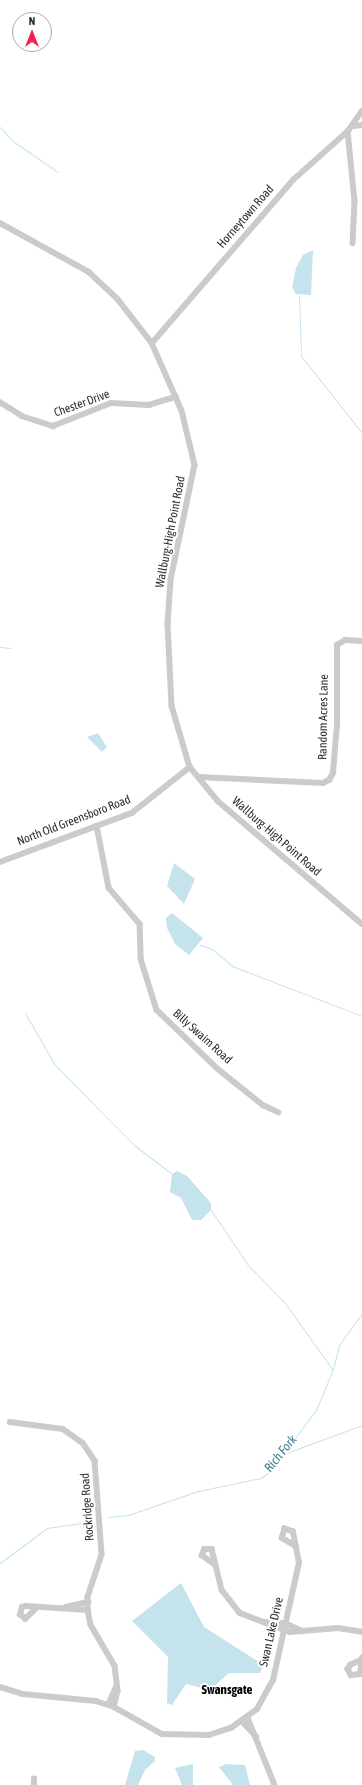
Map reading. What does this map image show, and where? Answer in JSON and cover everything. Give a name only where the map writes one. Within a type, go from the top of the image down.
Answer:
[{"type":"street","name":"Horneytown Road","points":[[152,343],[293,180],[353,126],[362,111]]},
{"type":"street","points":[[353,126],[362,125]]},
{"type":"street","points":[[348,131],[355,201],[353,243]]},
{"type":"street","name":"Wallburg-High Point Road","points":[[0,223],[89,272],[117,298],[152,343],[176,397],[190,435],[195,465],[171,580],[168,624],[172,706],[190,767],[218,801],[362,924]]},
{"type":"street","name":"Chester Drive","points":[[0,402],[22,416],[53,426],[112,403],[149,405],[176,397]]},
{"type":"street","name":"Random Acres Lane","points":[[199,777],[323,783],[329,780],[333,773],[337,724],[337,645],[344,640],[362,642]]},
{"type":"street","name":"North Old Greensboro Road","points":[[0,862],[139,809],[190,767]]},
{"type":"street","name":"Billy Swaim Road","points":[[97,826],[109,888],[140,924],[141,959],[157,1010],[218,1069],[263,1105],[278,1112]]},
{"type":"street","name":"Rockridge Road","points":[[10,1422],[63,1429],[83,1443],[95,1461],[102,1556],[88,1602],[88,1610],[91,1625],[115,1666],[116,1687],[114,1707]]},
{"type":"street","name":"Swan Lake Drive","points":[[0,1686],[23,1694],[108,1705],[162,1734],[209,1734],[242,1722],[248,1718],[266,1696],[299,1563],[296,1546]]},
{"type":"street","points":[[215,1565],[229,1602],[240,1613],[283,1630],[302,1631],[338,1628],[362,1632]]},
{"type":"street","points":[[66,1607],[88,1602]]},
{"type":"street","points":[[37,1608],[66,1607],[88,1610]]},
{"type":"street","points":[[264,1622],[285,1623],[302,1631]]},
{"type":"street","name":"Rockridge Road","points":[[108,1705],[116,1687]]},
{"type":"street","points":[[248,1718],[275,1785]]},
{"type":"street","points":[[242,1722],[256,1737]]},
{"type":"water","points":[[313,250],[311,295],[296,294],[292,287],[296,268],[303,255]]},
{"type":"water","points":[[98,733],[107,747],[102,752],[87,737]]},
{"type":"water","points":[[174,863],[195,879],[184,904],[167,886]]},
{"type":"water","points":[[172,913],[203,938],[189,955],[175,944],[167,928],[166,918]]},
{"type":"water","points":[[177,1171],[187,1176],[211,1203],[211,1210],[201,1220],[192,1220],[181,1198],[170,1192],[172,1174]]},
{"type":"water","points":[[181,1583],[204,1627],[264,1665],[260,1673],[229,1673],[210,1690],[186,1684],[172,1705],[167,1703],[168,1657],[132,1621]]},
{"type":"water","points":[[143,1750],[155,1757],[155,1761],[145,1770],[138,1785],[125,1785],[135,1751]]},
{"type":"water","points":[[193,1764],[193,1785],[182,1785],[175,1768]]},
{"type":"water","points":[[226,1764],[245,1765],[250,1785],[233,1785],[219,1767]]},
{"type":"waterway","points":[[0,127],[14,142],[58,172]]},
{"type":"waterway","points":[[299,295],[301,356],[362,433]]},
{"type":"waterway","points":[[0,647],[10,648]]},
{"type":"waterway","points":[[200,945],[212,949],[232,966],[362,1016]]},
{"type":"waterway","points":[[25,1013],[55,1065],[134,1145],[172,1174]]},
{"type":"waterway","points":[[211,1210],[248,1265],[285,1303],[333,1370]]},
{"type":"waterway","name":"Rich Fork","points":[[108,1517],[128,1515],[198,1491],[261,1478],[269,1472],[316,1410],[332,1372],[339,1345],[362,1313]]},
{"type":"waterway","points":[[281,1455],[362,1425]]},
{"type":"waterway","name":"Rich Fork","points":[[0,1563],[47,1528],[84,1523],[93,1517]]},
{"type":"district","name":"Swansgate","points":[[227,1690]]}]
